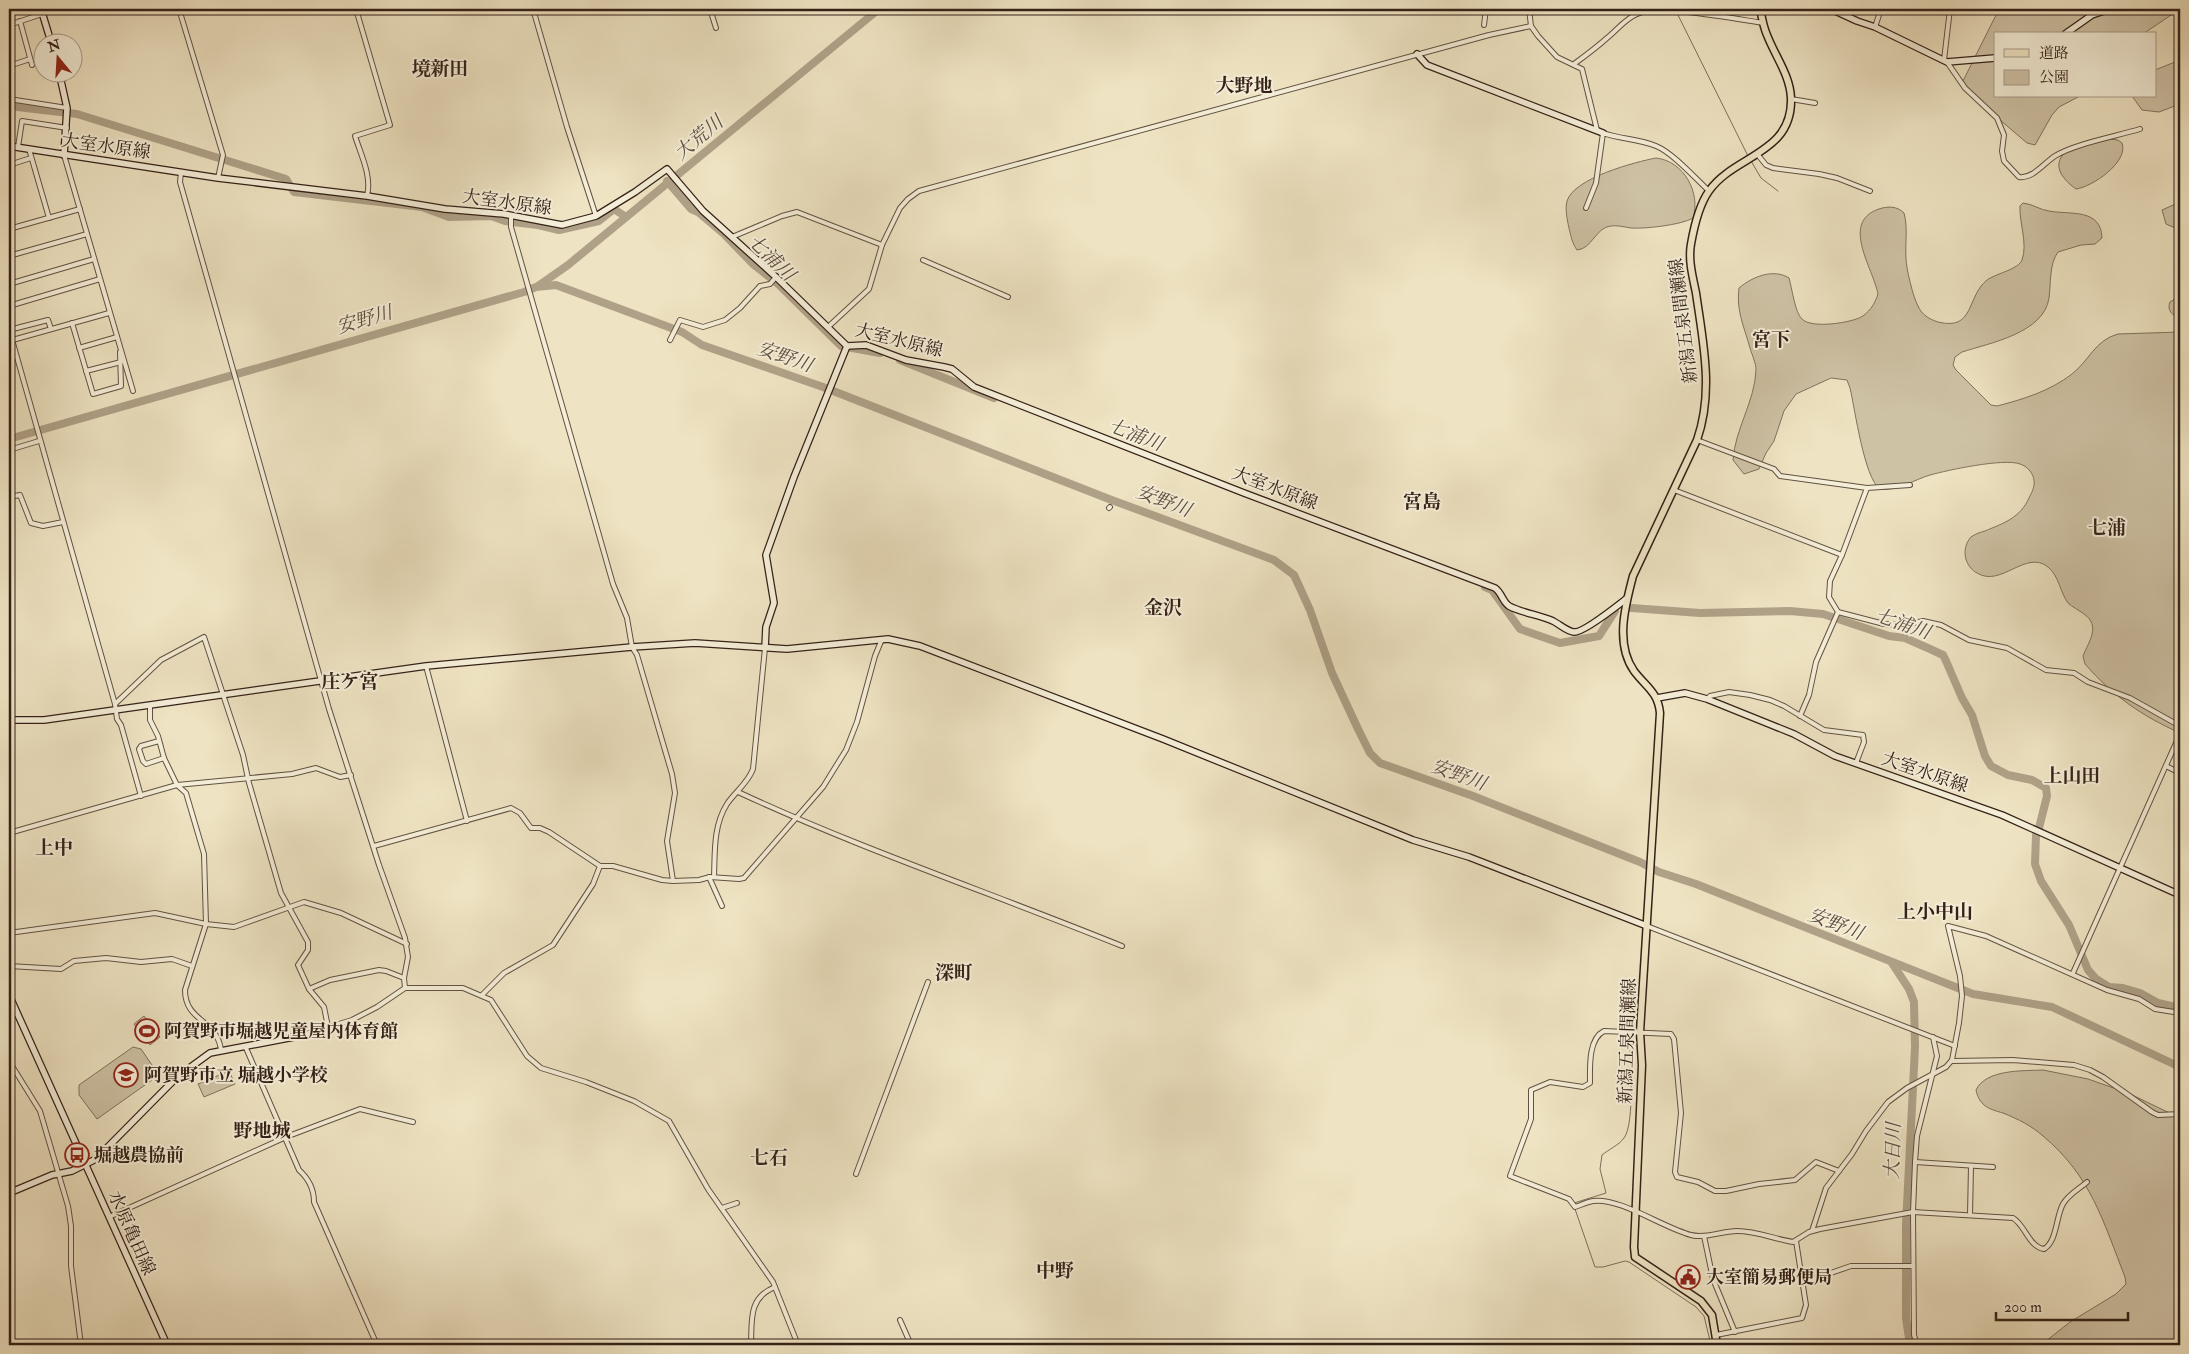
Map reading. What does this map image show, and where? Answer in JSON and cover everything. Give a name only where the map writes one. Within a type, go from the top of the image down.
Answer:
[{"type":"main road","name":"新潟五泉間瀬線","points":[[1718,1345],[1709,1310],[1701,1301],[1635,1257],[1642,1065],[1640,1032],[1660,713],[1657,698],[1633,668],[1625,651],[1624,615],[1632,576],[1674,490],[1702,426],[1706,403],[1706,368],[1690,248],[1693,232],[1709,191],[1726,176],[1776,140],[1786,124],[1791,99],[1788,80],[1763,23],[1760,9]]},
{"type":"street","points":[[179,9],[223,155],[218,178]]},
{"type":"street","points":[[356,9],[390,124],[355,136],[368,176],[369,187],[367,196]]},
{"type":"street","points":[[533,9],[567,127],[596,216]]},
{"type":"street","points":[[710,9],[716,28]]},
{"type":"street","points":[[1484,24],[1486,9]]},
{"type":"street","points":[[1529,9],[1531,26],[1557,57],[1582,69],[1597,130]]},
{"type":"street","points":[[1831,9],[1875,27],[1945,61],[1965,88],[1997,118],[2004,135],[2002,152],[2004,161],[2019,177],[2024,178],[2033,173],[2059,154],[2140,129]]},
{"type":"street","points":[[1847,16],[1850,9]]},
{"type":"street","points":[[1875,27],[1881,9]]},
{"type":"street","points":[[1945,61],[1950,9]]},
{"type":"street","points":[[2067,32],[2092,16],[2110,9]]},
{"type":"street","points":[[9,25],[42,12],[48,32]]},
{"type":"street","points":[[1574,64],[1630,17],[1646,12],[1713,15],[1763,23]]},
{"type":"street","points":[[20,21],[32,65]]},
{"type":"street","points":[[828,327],[869,289],[882,245],[904,203],[919,191],[1417,54],[1531,26]]},
{"type":"street","points":[[1417,54],[1427,65],[1603,133],[1660,148],[1709,191]]},
{"type":"street","points":[[1945,61],[1994,58]]},
{"type":"street","points":[[9,66],[30,59]]},
{"type":"street","points":[[61,82],[67,108],[64,155],[109,313],[134,391]]},
{"type":"street","points":[[9,98],[67,108]]},
{"type":"street","points":[[1791,99],[1815,103]]},
{"type":"street","points":[[18,147],[22,121],[67,128]]},
{"type":"street","points":[[1586,208],[1596,183],[1603,133]]},
{"type":"street","name":"大室水原線","points":[[9,146],[218,178],[367,196],[562,225],[596,216],[635,192],[667,169],[703,211],[776,277],[847,346],[866,345],[906,360],[952,369],[974,387],[1244,493],[1495,588],[1510,606],[1547,618],[1571,632],[1576,632],[1600,618],[1626,599]]},
{"type":"street","points":[[28,149],[49,218]]},
{"type":"street","points":[[9,165],[31,158]]},
{"type":"street","points":[[1753,158],[1773,168],[1819,174],[1870,191]]},
{"type":"street","points":[[181,172],[180,182],[322,681],[407,944],[408,957],[404,978],[405,988]]},
{"type":"street","points":[[9,229],[80,209]]},
{"type":"street","points":[[732,238],[782,216],[797,212],[882,245]]},
{"type":"street","points":[[511,217],[511,224],[526,280],[613,584],[627,618],[632,646],[637,655],[674,784],[675,792],[667,841],[674,881]]},
{"type":"street","points":[[9,256],[87,234]]},
{"type":"street","points":[[9,284],[94,259]]},
{"type":"street","points":[[922,260],[1008,297]]},
{"type":"street","points":[[671,339],[680,320],[702,327],[725,320],[740,308],[760,286],[770,284],[776,277]]},
{"type":"street","points":[[9,306],[100,279]]},
{"type":"street","points":[[10,341],[109,313]]},
{"type":"street","points":[[51,329],[48,320],[9,329],[10,341],[141,796]]},
{"type":"street","points":[[72,324],[93,394],[122,386],[120,347]]},
{"type":"street","points":[[79,348],[117,336]]},
{"type":"street","points":[[714,877],[716,836],[722,814],[750,777],[753,769],[766,627],[774,602],[766,555],[794,477],[828,397],[847,346]]},
{"type":"street","points":[[86,371],[120,362]]},
{"type":"street","points":[[9,450],[39,440]]},
{"type":"street","points":[[1697,440],[1774,469],[1780,476],[1867,488],[1910,485]]},
{"type":"street","points":[[1867,488],[1828,589],[1829,597],[1838,612],[1884,624],[1905,624],[1923,621],[1941,625],[1969,640],[2007,648],[2046,670],[2074,673],[2088,682],[2130,698],[2180,726]]},
{"type":"street","points":[[1674,490],[1842,555]]},
{"type":"street","points":[[9,497],[20,495],[31,523],[43,526],[62,522]]},
{"type":"street","points":[[1800,716],[1809,695],[1816,662],[1838,612]]},
{"type":"street","points":[[116,707],[161,660],[204,637],[224,694],[249,777],[249,783],[281,893],[308,942],[308,950],[298,965],[309,989],[324,1007],[328,1028]]},
{"type":"street","points":[[374,846],[501,810],[515,809],[530,828],[540,828],[550,832],[600,866],[613,866],[662,880],[674,881],[698,880],[709,877],[744,878],[794,818],[823,787],[846,750],[857,722],[875,656],[882,639]]},
{"type":"street","points":[[9,720],[44,720],[116,707],[150,705],[426,666],[632,646],[695,643],[787,649],[882,639],[900,640],[1163,739],[1413,840],[1469,857],[1955,1046]]},
{"type":"street","points":[[426,666],[467,821]]},
{"type":"street","points":[[1707,699],[1710,696],[1729,692],[1750,695],[1770,700],[1824,730],[1863,735],[1864,742],[1855,764]]},
{"type":"street","name":"大室水原線","points":[[1657,698],[1685,693],[1707,699],[1794,734],[1835,756],[1855,764],[2002,815],[2180,895]]},
{"type":"street","points":[[150,705],[150,720],[164,758],[178,785],[186,794],[204,854],[206,924],[185,990],[185,1001],[190,1012],[209,1025],[217,1034],[221,1050]]},
{"type":"street","points":[[2073,973],[2180,734]]},
{"type":"street","points":[[159,741],[140,746],[139,749],[143,762],[146,764],[164,758]]},
{"type":"street","points":[[2166,766],[2180,773]]},
{"type":"street","points":[[9,833],[178,785],[292,774],[316,768],[340,777],[351,775]]},
{"type":"street","points":[[738,792],[794,818],[962,886],[1122,946]]},
{"type":"street","points":[[482,995],[504,973],[553,945],[593,884],[600,866]]},
{"type":"street","points":[[709,877],[722,906]]},
{"type":"street","points":[[9,933],[155,913],[206,924],[234,927],[304,902],[341,913],[407,944]]},
{"type":"street","points":[[1812,1231],[1826,1188],[1888,1102],[1907,1088],[1946,1067],[1952,1061],[1962,996],[1961,982],[1948,926],[1986,936],[2073,973],[2107,990],[2139,999],[2155,1009],[2180,1013]]},
{"type":"street","points":[[9,966],[60,969],[74,961],[106,958],[141,962],[172,959],[192,966]]},
{"type":"street","points":[[309,989],[330,980],[379,970],[404,978]]},
{"type":"street","points":[[856,1174],[928,982]]},
{"type":"street","points":[[9,1193],[35,1181],[84,1165],[106,1151],[148,1106],[188,1068],[210,1053],[246,1048],[328,1028],[352,1020],[377,1007],[405,988],[417,986],[438,989],[454,986],[491,1000],[527,1056],[541,1068],[586,1082],[634,1101],[669,1121],[697,1172],[762,1263],[775,1287],[798,1345]]},
{"type":"street","name":"水原亀田線","points":[[9,995],[84,1165],[167,1345]]},
{"type":"street","points":[[1839,1171],[1816,1162],[1795,1180],[1715,1192],[1703,1184],[1677,1177],[1675,1172],[1681,1102],[1674,1038],[1670,1034],[1604,1031],[1600,1032],[1590,1052],[1590,1083],[1587,1086],[1550,1082],[1532,1090],[1531,1119],[1510,1176],[1569,1198],[1575,1207],[1598,1200],[1617,1204],[1690,1235],[1704,1236],[1735,1231],[1754,1232],[1787,1241],[1796,1241],[1812,1231],[1913,1212],[2013,1218],[2018,1221],[2038,1247],[2044,1249],[2048,1247],[2052,1238],[2062,1206],[2066,1200],[2087,1182]]},
{"type":"street","points":[[1917,1345],[1914,1334],[1912,1266],[1915,1162],[1919,1126],[1936,1056],[1933,1037]]},
{"type":"street","points":[[246,1048],[299,1170],[308,1178],[314,1193],[314,1202],[378,1345]]},
{"type":"street","points":[[1952,1061],[2013,1060],[2074,1065],[2103,1077],[2158,1115],[2180,1114]]},
{"type":"street","points":[[9,1061],[40,1111],[70,1217],[71,1266],[81,1345]]},
{"type":"street","points":[[109,1217],[286,1137],[360,1109],[414,1122]]},
{"type":"street","points":[[1915,1162],[1993,1167]]},
{"type":"street","points":[[1970,1215],[1971,1166]]},
{"type":"street","points":[[722,1208],[737,1203]]},
{"type":"street","points":[[1704,1236],[1713,1279],[1735,1332]]},
{"type":"street","points":[[1716,1335],[1802,1318],[1806,1309],[1796,1241]]},
{"type":"street","points":[[1802,1283],[1851,1266],[1912,1266]]},
{"type":"street","points":[[751,1345],[751,1324],[756,1301],[760,1295],[775,1287]]},
{"type":"street","points":[[900,1320],[911,1345]]},
{"type":"green space","points":[[2002,9],[2180,9],[2146,32],[1994,32],[1994,98],[2076,98],[2059,107],[2052,115],[2035,145],[2027,143],[1966,91],[1963,81],[1995,17]]},
{"type":"green space","points":[[2180,60],[2180,104],[2159,112],[2142,110],[2133,98],[2156,98],[2156,70]]},
{"type":"green space","points":[[2099,138],[2118,140],[2122,143],[2123,150],[2120,158],[2099,179],[2076,189],[2065,180],[2060,171],[2059,163],[2062,156],[2077,145]]},
{"type":"green space","points":[[1656,158],[1666,160],[1675,165],[1688,180],[1695,198],[1693,218],[1672,225],[1654,227],[1606,227],[1587,246],[1577,250],[1572,239],[1566,214],[1567,201],[1572,193],[1581,185],[1606,172]]},
{"type":"green space","points":[[2180,202],[2180,230],[2166,224],[2162,210]]},
{"type":"green space","points":[[2023,203],[2046,210],[2091,217],[2100,228],[2102,238],[2095,244],[2081,245],[2058,252],[2053,262],[2049,298],[2045,310],[2037,320],[2014,335],[1962,352],[1955,357],[1953,365],[1956,370],[1991,405],[1997,406],[2036,394],[2064,380],[2078,369],[2098,346],[2110,337],[2118,334],[2180,332],[2180,733],[2153,720],[2129,704],[2106,686],[2085,664],[2083,656],[2092,634],[2092,624],[2084,614],[2068,603],[2055,575],[2048,567],[2040,563],[2031,562],[1995,576],[1986,576],[1977,573],[1969,566],[1965,551],[1971,537],[2011,519],[2025,505],[2032,492],[2034,483],[2032,475],[2025,466],[2002,462],[1976,465],[1930,475],[1892,489],[1880,489],[1869,472],[1847,380],[1831,378],[1796,394],[1784,411],[1774,441],[1759,469],[1744,474],[1733,460],[1737,437],[1752,393],[1756,370],[1740,311],[1739,288],[1756,277],[1770,274],[1783,275],[1789,278],[1797,311],[1802,319],[1807,322],[1832,324],[1858,319],[1872,306],[1878,294],[1862,247],[1860,235],[1862,224],[1868,215],[1879,209],[1892,207],[1904,213],[1907,268],[1914,296],[1920,309],[1932,320],[1950,323],[1958,322],[1964,317],[1980,287],[1987,280],[2012,269],[2022,260],[2024,240],[2020,206]]},
{"type":"green space","points":[[2180,296],[2180,317],[2177,318],[2170,311],[2169,305],[2170,302]]},
{"type":"green space","name":"阿賀野市堀越児童屋内体育館","points":[[144,1016],[160,1037],[150,1045],[134,1024]]},
{"type":"green space","points":[[133,1047],[141,1049],[154,1068],[152,1080],[97,1119],[79,1095],[79,1085]]},
{"type":"green space","points":[[2043,1070],[2088,1079],[2128,1093],[2180,1118],[2180,1345],[2041,1345],[2070,1322],[2116,1294],[2126,1284],[2125,1277],[2094,1200],[2073,1167],[2039,1132],[2019,1120],[1992,1110],[1978,1096],[1976,1090],[1988,1078],[2006,1072]]},
{"type":"green space","points":[[229,1071],[235,1084],[204,1097],[198,1084]]},
{"type":"waterway","name":"大荒川","points":[[538,286],[568,265],[879,9]]},
{"type":"waterway","points":[[1675,9],[1748,156]]},
{"type":"waterway","points":[[9,106],[77,114],[286,179],[294,192],[422,207],[449,217],[491,216],[505,221],[559,230],[599,221],[614,209],[626,217]]},
{"type":"waterway","points":[[1751,161],[1761,178],[1778,191]]},
{"type":"waterway","name":"七浦川","points":[[667,181],[691,209],[698,212],[724,234],[753,264],[777,283],[841,346],[880,353]]},
{"type":"waterway","name":"安野川","points":[[9,439],[536,287],[556,285],[682,332],[702,345],[823,387],[1109,499],[1274,560],[1294,575],[1310,610],[1332,673],[1370,753],[1380,763],[1473,796],[1640,862],[1659,872],[1696,884],[1973,994],[2052,1007],[2180,1067]]},
{"type":"waterway","name":"七浦川","points":[[900,360],[994,398]]},
{"type":"waterway","name":"七浦川","points":[[1485,587],[1492,590],[1520,629],[1560,643],[1599,636],[1615,611]]},
{"type":"waterway","name":"七浦川","points":[[1632,608],[1700,613],[1790,611],[1823,614],[1889,636],[1905,638],[1943,655],[1962,698],[1972,715],[1985,756],[1991,766],[2008,775],[2032,780],[2046,788],[2047,796],[2039,828]]},
{"type":"waterway","name":"七浦川","points":[[2036,835],[2035,864],[2041,881],[2069,925],[2088,970],[2096,979],[2109,987],[2123,988],[2140,993],[2158,1003],[2180,1008]]},
{"type":"waterway","name":"大日川","points":[[1892,963],[1909,989],[1914,1002],[1915,1047],[1906,1225],[1906,1318],[1910,1345]]},
{"type":"waterway","points":[[1628,1031],[1629,1003]]},
{"type":"waterway","points":[[1574,1203],[1606,1193],[1600,1169],[1602,1155],[1622,1141],[1627,1130],[1631,1104],[1628,1035]]},
{"type":"waterway","points":[[1575,1209],[1595,1267],[1603,1267],[1625,1261],[1629,1262],[1696,1307],[1704,1316],[1711,1345]]},
{"type":"place","name":"阿賀野市堀越児童屋内体育館","points":[[147,1031]]},
{"type":"place","name":"阿賀野市立 堀越小学校","points":[[126,1075]]},
{"type":"place","name":"堀越農協前","points":[[77,1155]]},
{"type":"place","name":"大室簡易郵便局","points":[[1688,1277]]},
{"type":"district","name":"境新田","points":[[440,68]]},
{"type":"district","name":"大野地","points":[[1244,85]]},
{"type":"district","name":"宮下","points":[[1771,339]]},
{"type":"district","name":"宮島","points":[[1422,501]]},
{"type":"district","name":"七浦","points":[[2107,527]]},
{"type":"district","name":"金沢","points":[[1163,607]]},
{"type":"district","name":"庄ケ宮","points":[[350,681]]},
{"type":"district","name":"上山田","points":[[2072,775]]},
{"type":"district","name":"上中","points":[[54,847]]},
{"type":"district","name":"上小中山","points":[[1935,911]]},
{"type":"district","name":"深町","points":[[954,972]]},
{"type":"district","name":"野地城","points":[[262,1130]]},
{"type":"district","name":"七石","points":[[769,1157]]},
{"type":"district","name":"中野","points":[[1055,1270]]}]
